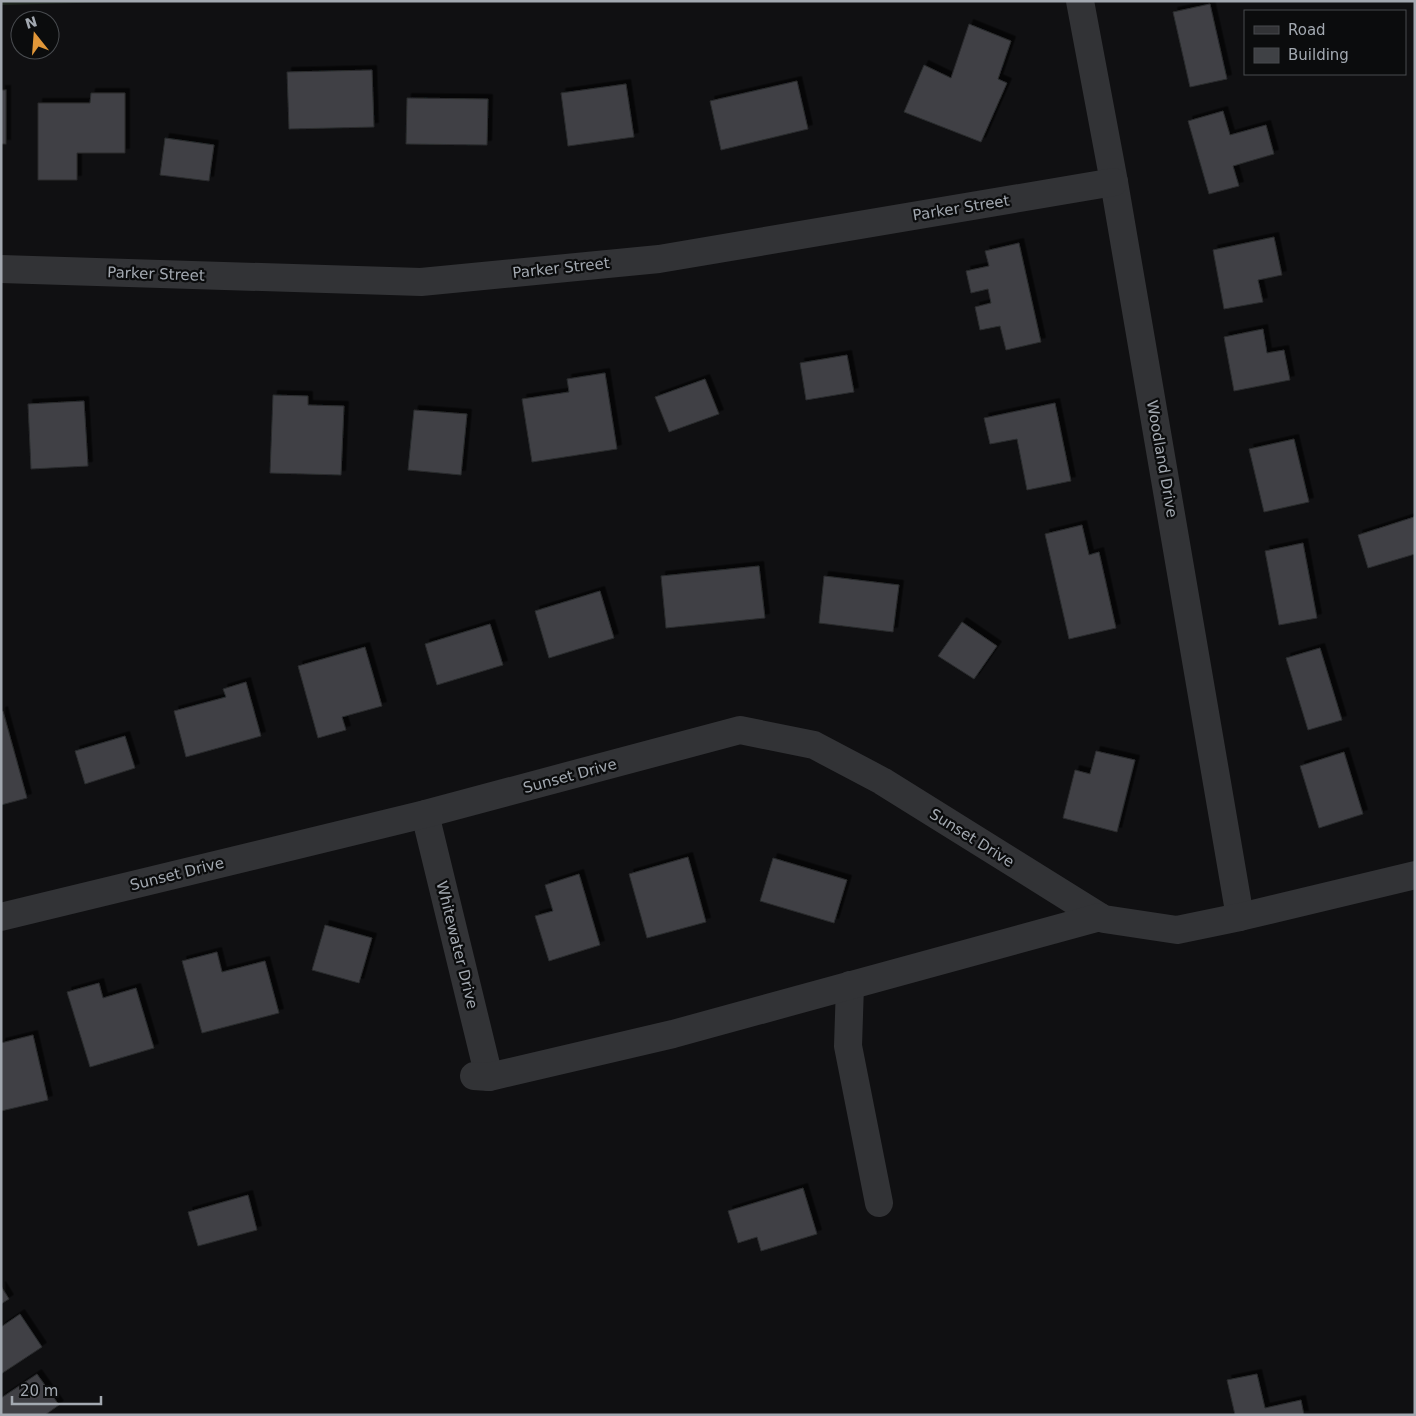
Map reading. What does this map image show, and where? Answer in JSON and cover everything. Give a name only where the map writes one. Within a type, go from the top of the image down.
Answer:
[{"type":"street","name":"Woodland Drive","points":[[1080,1],[1114,182],[1240,917]]},
{"type":"street","name":"Parker Street","points":[[1,269],[420,282],[659,259],[1114,182]]},
{"type":"street","name":"Sunset Drive","points":[[1,917],[425,814],[740,730],[814,745],[882,782],[1104,920],[1177,930],[1240,917],[1415,874]]},
{"type":"street","name":"Whitewater Drive","points":[[425,814],[482,1076]]},
{"type":"street","name":"Sunset Drive","points":[[482,1076],[673,1034],[1100,917]]},
{"type":"street","points":[[850,985],[848,1046],[878,1203]]},
{"type":"shaded area","points":[[1,1],[154,1],[1,5]]},
{"type":"building","points":[[1210,4],[1227,79],[1190,87],[1173,12]]},
{"type":"building","points":[[969,24],[1011,41],[998,79],[1007,83],[981,142],[904,112],[924,65],[951,78]]},
{"type":"building","points":[[372,70],[374,127],[289,129],[287,72]]},
{"type":"building","points":[[797,81],[808,129],[721,150],[710,101]]},
{"type":"building","points":[[626,84],[634,137],[568,146],[561,93]]},
{"type":"building","points":[[1,90],[6,90],[6,144],[1,144]]},
{"type":"building","points":[[91,93],[125,93],[125,153],[77,153],[77,180],[38,180],[38,103],[90,103]]},
{"type":"building","points":[[407,98],[488,99],[487,145],[406,144]]},
{"type":"building","points":[[1223,111],[1230,135],[1266,125],[1274,154],[1233,166],[1239,186],[1209,194],[1188,121]]},
{"type":"building","points":[[165,138],[214,145],[209,181],[160,175]]},
{"type":"building","points":[[1274,237],[1282,275],[1258,280],[1263,302],[1224,309],[1213,250]]},
{"type":"building","points":[[1019,243],[1041,342],[1006,350],[1000,326],[980,330],[975,307],[991,303],[988,289],[971,293],[966,271],[989,266],[985,251]]},
{"type":"building","points":[[1263,329],[1267,353],[1284,350],[1290,380],[1234,391],[1224,337]]},
{"type":"building","points":[[847,355],[854,392],[806,400],[800,363]]},
{"type":"building","points":[[605,373],[617,449],[532,462],[522,399],[569,392],[567,379]]},
{"type":"building","points":[[705,379],[719,414],[669,432],[655,397]]},
{"type":"building","points":[[273,395],[308,396],[308,405],[344,406],[341,475],[270,473]]},
{"type":"building","points":[[84,401],[88,466],[31,469],[28,404]]},
{"type":"building","points":[[1055,403],[1071,481],[1027,490],[1017,439],[990,444],[984,418]]},
{"type":"building","points":[[414,410],[467,414],[461,475],[408,470]]},
{"type":"building","points":[[1294,439],[1309,502],[1264,512],[1249,449]]},
{"type":"building","points":[[1414,517],[1415,554],[1368,568],[1358,535]]},
{"type":"building","points":[[1082,525],[1089,555],[1099,552],[1116,628],[1069,639],[1045,534]]},
{"type":"building","points":[[1303,543],[1317,618],[1279,625],[1265,551]]},
{"type":"building","points":[[759,566],[765,618],[666,628],[661,576]]},
{"type":"building","points":[[824,576],[899,585],[893,632],[819,623]]},
{"type":"building","points":[[600,591],[614,638],[549,658],[535,611]]},
{"type":"building","points":[[962,622],[997,646],[974,679],[938,656]]},
{"type":"building","points":[[490,624],[503,665],[437,685],[425,644]]},
{"type":"building","points":[[365,647],[382,706],[342,717],[346,730],[318,738],[298,666]]},
{"type":"building","points":[[1320,648],[1342,720],[1308,730],[1286,658]]},
{"type":"building","points":[[246,682],[261,736],[186,757],[174,711],[226,697],[223,689]]},
{"type":"building","points":[[3,711],[27,798],[1,805],[1,712]]},
{"type":"building","points":[[125,736],[135,768],[85,784],[75,751]]},
{"type":"building","points":[[1096,751],[1135,760],[1117,832],[1063,818],[1075,770],[1090,774]]},
{"type":"building","points":[[1344,752],[1363,814],[1319,828],[1300,766]]},
{"type":"building","points":[[688,857],[706,922],[647,938],[629,874]]},
{"type":"building","points":[[773,858],[847,880],[834,923],[760,901]]},
{"type":"building","points":[[579,874],[600,945],[549,961],[535,916],[553,911],[545,885]]},
{"type":"building","points":[[325,925],[372,938],[359,983],[312,970]]},
{"type":"building","points":[[217,952],[222,972],[265,961],[279,1013],[202,1033],[182,961]]},
{"type":"building","points":[[99,983],[103,998],[136,988],[154,1048],[90,1067],[67,992]]},
{"type":"building","points":[[33,1035],[48,1100],[1,1111],[1,1043]]},
{"type":"building","points":[[803,1188],[817,1234],[761,1251],[757,1237],[738,1243],[728,1211]]},
{"type":"building","points":[[248,1195],[257,1230],[198,1246],[188,1212]]},
{"type":"building","points":[[1,1286],[9,1299],[1,1304]]},
{"type":"building","points":[[20,1314],[42,1347],[1,1374],[1,1327]]},
{"type":"building","points":[[37,1374],[59,1405],[45,1415],[2,1415],[1,1398]]},
{"type":"building","points":[[1257,1374],[1265,1408],[1301,1400],[1304,1415],[1235,1415],[1227,1380]]}]
